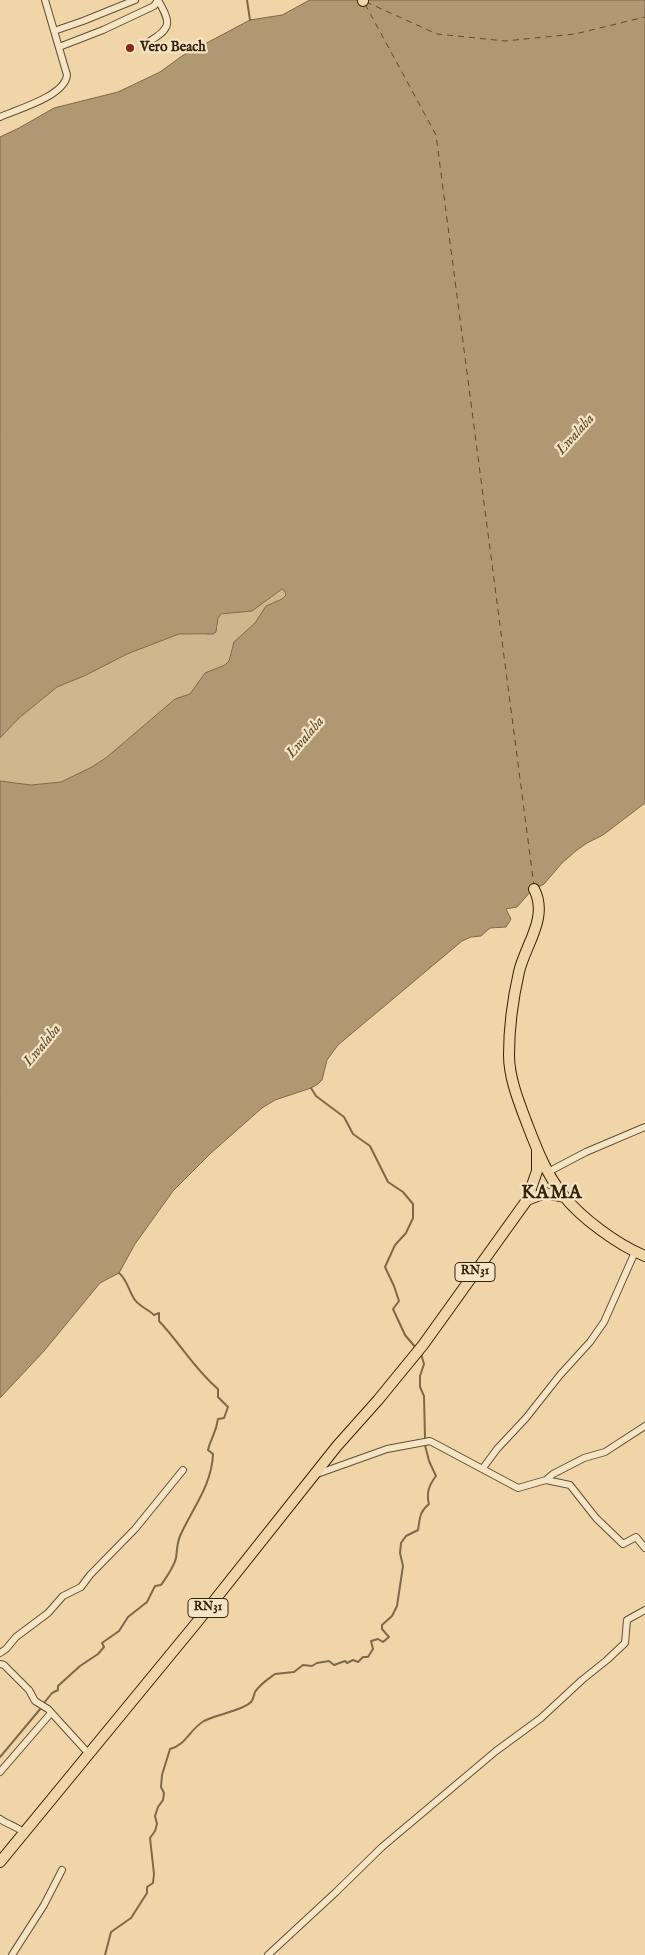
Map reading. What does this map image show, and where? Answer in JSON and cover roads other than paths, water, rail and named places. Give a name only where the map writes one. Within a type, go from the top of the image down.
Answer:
[{"type":"main road","points":[[534,889],[538,902],[536,930],[519,970],[514,995],[509,1056],[513,1082],[537,1150],[564,1197],[604,1234],[645,1256]]},
{"type":"main road","points":[[527,1200],[537,1171],[537,1150]]},
{"type":"main road","points":[[527,1200],[545,1193],[564,1197]]},
{"type":"main road","name":"RN31","points":[[0,1862],[337,1446],[416,1354],[527,1200]]},
{"type":"street","points":[[0,117],[55,93],[62,88],[66,81],[67,75],[46,0]]},
{"type":"street","points":[[54,30],[83,21],[135,0]]},
{"type":"street","points":[[59,47],[103,30],[154,6],[158,0],[168,19],[168,24],[164,32],[150,41]]},
{"type":"street","points":[[548,1172],[586,1152],[645,1127]]},
{"type":"street","points":[[483,1468],[492,1454],[526,1418],[595,1335],[604,1322],[635,1252]]},
{"type":"street","points":[[316,1474],[387,1449],[430,1441],[483,1468],[516,1488],[546,1480],[553,1474],[584,1458],[604,1452],[645,1426]]},
{"type":"street","points":[[0,1653],[16,1637],[48,1613],[63,1596],[80,1588],[90,1574],[135,1530],[182,1470]]},
{"type":"street","points":[[546,1480],[570,1485],[596,1518],[623,1544],[635,1537],[645,1548]]},
{"type":"street","points":[[268,1955],[382,1847],[496,1751],[542,1718],[582,1680],[607,1660],[625,1643],[627,1620],[645,1610]]},
{"type":"street","points":[[0,1664],[4,1665],[29,1690],[35,1701],[51,1712],[89,1754]]},
{"type":"street","points":[[0,1772],[51,1712]]},
{"type":"street","points":[[0,1819],[8,1826],[20,1829],[24,1833]]},
{"type":"street","points":[[12,1955],[44,1905],[62,1870]]},
{"type":"water","name":"Lwalaba","points":[[310,0],[645,0],[645,803],[603,835],[577,850],[562,863],[544,884],[531,891],[517,907],[506,909],[511,919],[506,927],[490,928],[481,936],[471,937],[462,941],[338,1045],[327,1060],[322,1080],[318,1084],[275,1100],[262,1108],[211,1153],[173,1191],[135,1244],[119,1273],[100,1283],[44,1351],[0,1398],[0,781],[31,785],[61,782],[92,767],[107,757],[175,699],[190,694],[205,673],[225,665],[229,661],[234,642],[255,623],[266,606],[282,599],[286,595],[282,589],[252,611],[221,614],[218,618],[216,632],[213,634],[179,634],[127,654],[84,676],[57,687],[19,718],[0,738],[0,137],[54,108],[118,92],[160,72],[182,56],[250,20],[282,15]]},
{"type":"waterway","points":[[247,0],[250,20]]},
{"type":"waterway","points":[[311,1088],[316,1096],[344,1117],[353,1134],[370,1146],[388,1182],[403,1192],[413,1204],[413,1218],[406,1233],[395,1245],[385,1267],[399,1301],[393,1309],[405,1335],[416,1348]]},
{"type":"waterway","points":[[44,1703],[52,1693],[58,1690],[58,1686],[80,1666],[98,1654],[104,1647],[102,1643],[119,1631],[128,1617],[147,1602],[155,1586],[161,1585],[170,1572],[176,1558],[180,1536],[201,1497],[209,1476],[213,1454],[208,1450],[218,1419],[224,1418],[228,1407],[218,1397],[218,1389],[202,1373],[159,1321],[159,1313],[154,1315],[137,1302],[119,1273]]},
{"type":"waterway","points":[[421,1354],[424,1364],[420,1376],[420,1387],[424,1396],[425,1439]]},
{"type":"waterway","points":[[105,1955],[111,1932],[131,1918],[147,1893],[147,1887],[153,1883],[154,1874],[150,1838],[155,1831],[157,1824],[155,1816],[163,1800],[162,1775],[170,1749],[184,1741],[204,1721],[247,1705],[252,1701],[259,1687],[275,1674],[294,1672],[303,1665],[312,1666],[329,1661],[334,1665],[345,1661],[347,1663],[353,1660],[358,1662],[363,1657],[368,1657],[373,1649],[371,1641],[378,1639],[383,1642],[389,1637],[382,1629],[382,1625],[392,1616],[397,1606],[403,1566],[400,1553],[401,1543],[406,1536],[418,1530],[422,1513],[429,1504],[429,1489],[436,1476],[429,1461],[425,1445]]},
{"type":"waterway","points":[[0,1757],[41,1708]]},
{"type":"place","name":"Vero Beach","points":[[130,48]]},
{"type":"district","name":"KAMA","points":[[552,1194]]}]
